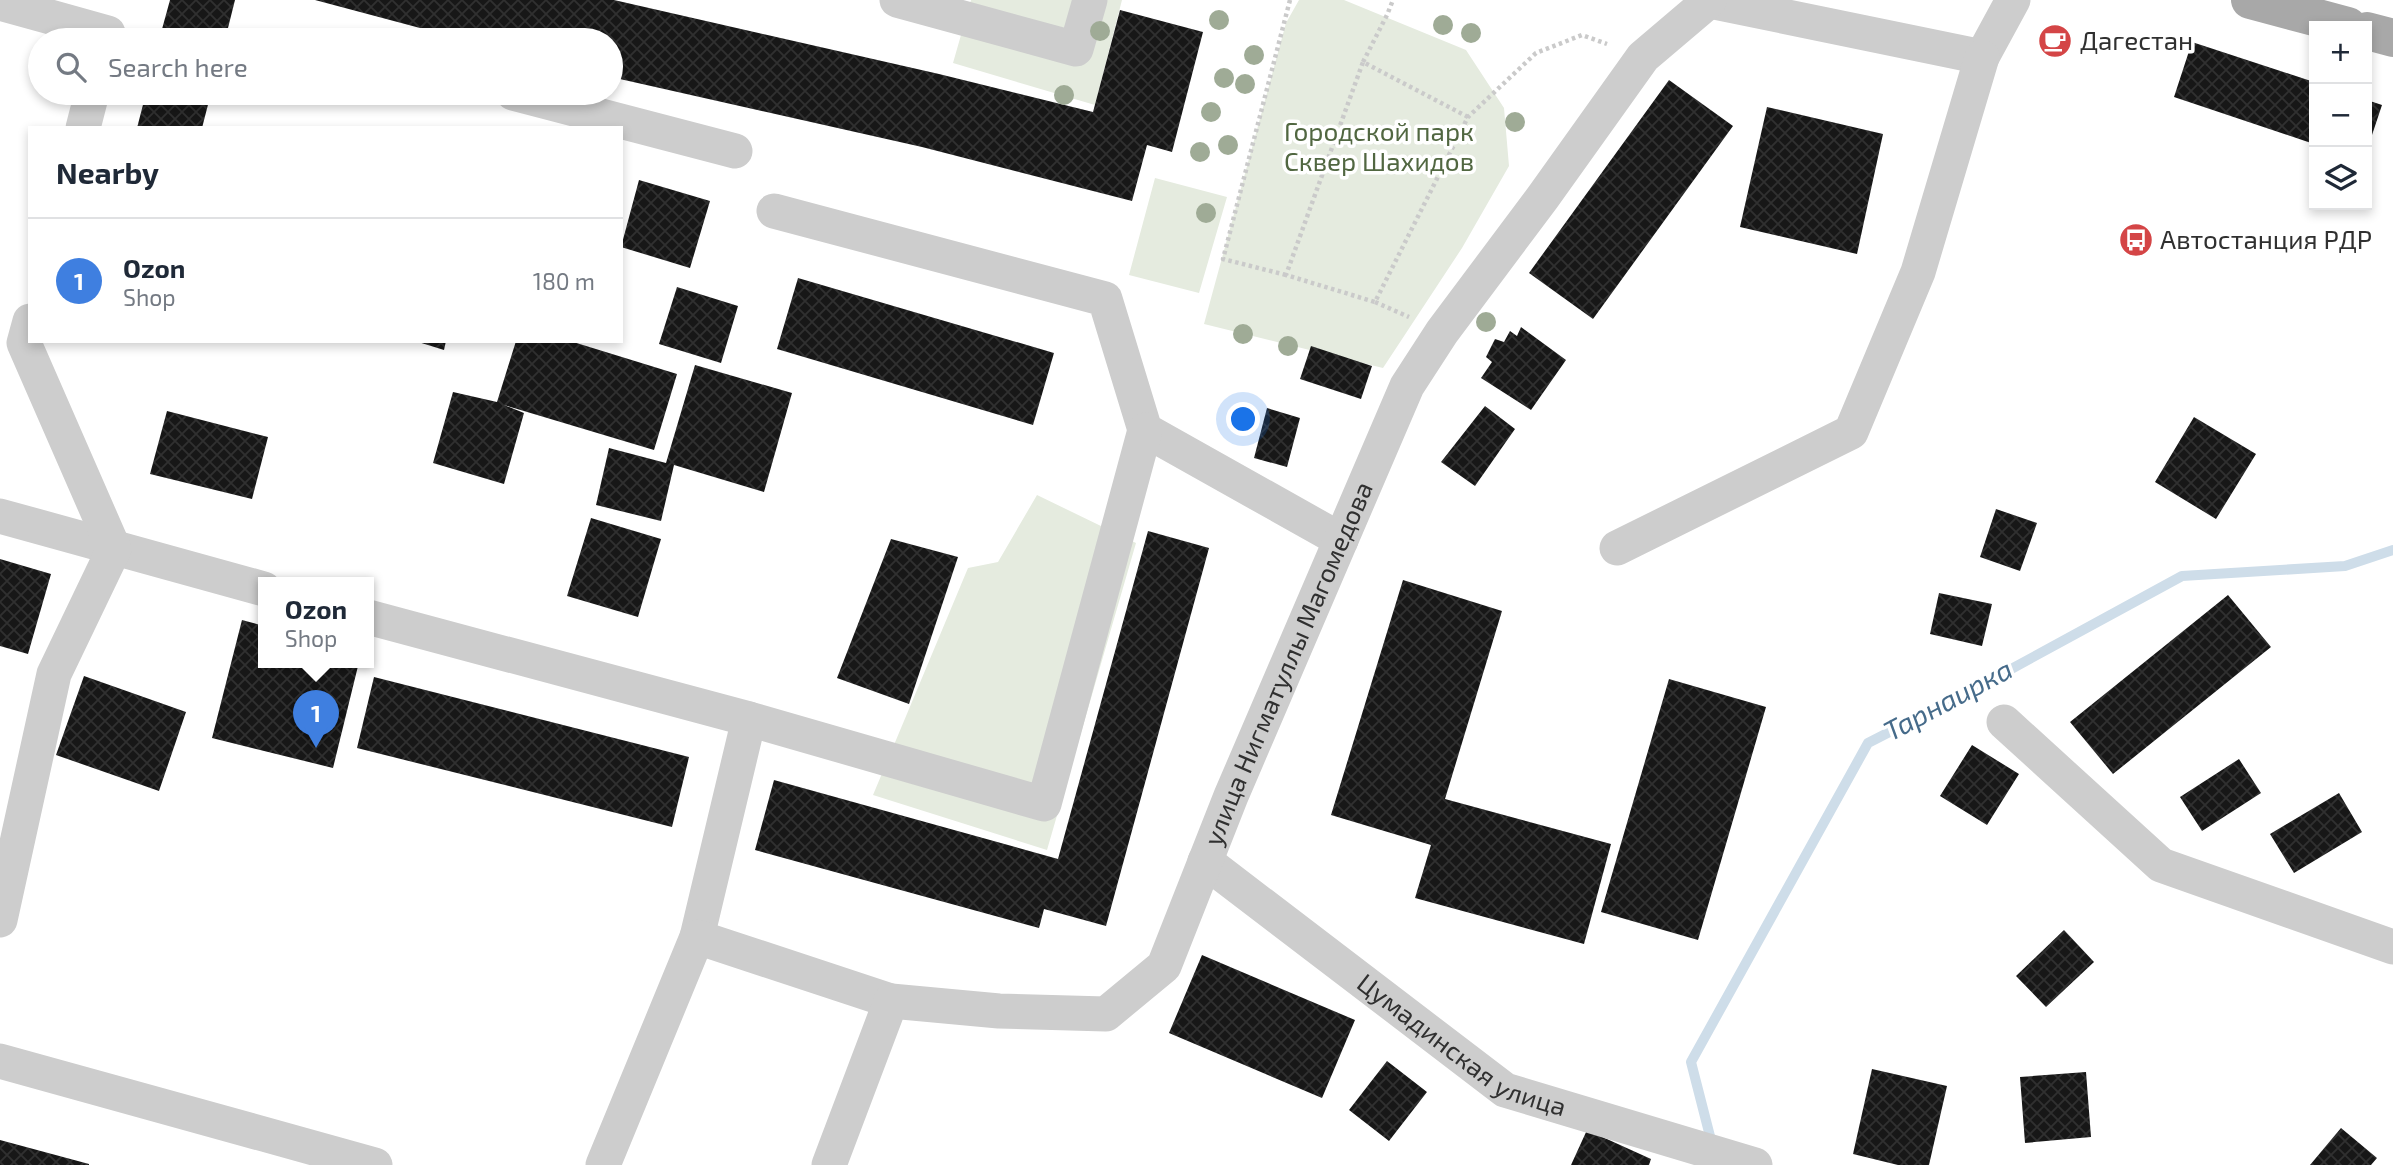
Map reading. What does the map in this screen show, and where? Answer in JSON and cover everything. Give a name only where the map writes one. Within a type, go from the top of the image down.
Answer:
[{"type":"main road","points":[[2250,0],[2329,21]]},
{"type":"main road","points":[[2372,32],[2393,38]]},
{"type":"street","points":[[897,0],[1076,49],[1090,0]]},
{"type":"street","points":[[1707,1],[1982,57]]},
{"type":"street","name":"улица Нигматуллы Магомедова","points":[[697,937],[891,1002],[999,1011],[1106,1014],[1164,966],[1205,861],[1408,386],[1442,332],[1643,57],[1707,1]]},
{"type":"street","points":[[1616,548],[1851,432],[1918,272],[1982,57],[2012,1]]},
{"type":"street","points":[[0,4],[89,28]]},
{"type":"street","points":[[84,126],[89,105]]},
{"type":"street","points":[[594,105],[735,151]]},
{"type":"street","points":[[374,618],[749,719],[1044,803],[1145,430],[1105,299],[774,211]]},
{"type":"street","points":[[0,920],[54,674],[114,549],[24,343],[28,328]]},
{"type":"street","points":[[1145,430],[1341,540]]},
{"type":"street","points":[[0,516],[258,587]]},
{"type":"street","points":[[609,1163],[697,937],[749,719]]},
{"type":"street","points":[[2004,722],[2161,865],[2393,947]]},
{"type":"street","name":"Цумадинская улица","points":[[1205,861],[1505,1090],[1686,1155],[1755,1165]]},
{"type":"street","points":[[829,1165],[891,1002]]},
{"type":"street","points":[[0,1061],[375,1165]]},
{"type":"path","points":[[1290,0],[1223,259],[1375,302],[1468,117],[1536,53],[1582,35]]},
{"type":"path","points":[[1286,275],[1363,62],[1392,0]]},
{"type":"path","points":[[1363,62],[1468,117]]},
{"type":"green space","points":[[971,0],[1122,0],[1095,105],[953,63]]},
{"type":"green space","name":"Городской парк Сквер Шахидов","points":[[1299,0],[1344,0],[1466,50],[1504,108],[1509,166],[1462,248],[1383,368],[1204,324],[1286,23]]},
{"type":"green space","points":[[1155,178],[1227,197],[1199,293],[1129,275]]},
{"type":"green space","points":[[1037,495],[1136,543],[1047,850],[873,795],[968,568],[998,562]]},
{"type":"building","points":[[170,0],[235,0],[228,28],[162,28]]},
{"type":"building","points":[[315,0],[614,0],[1093,112],[1120,10],[1203,32],[1172,152],[1147,145],[1132,201],[922,147],[623,80],[623,28],[420,28]]},
{"type":"building","points":[[2192,42],[2309,80],[2309,142],[2174,97]]},
{"type":"building","points":[[1669,80],[1733,126],[1593,319],[1529,273]]},
{"type":"building","points":[[2372,102],[2382,105],[2372,135]]},
{"type":"building","points":[[143,105],[208,105],[203,126],[138,126]]},
{"type":"building","points":[[1767,107],[1883,134],[1857,254],[1740,227]]},
{"type":"building","points":[[639,180],[710,201],[690,268],[623,248]]},
{"type":"building","points":[[798,278],[1054,353],[1033,425],[777,349]]},
{"type":"building","points":[[677,287],[738,306],[721,363],[659,344]]},
{"type":"building","points":[[1521,327],[1566,360],[1531,410],[1481,378],[1492,362],[1486,357],[1495,339],[1504,342],[1510,331],[1517,336]]},
{"type":"building","points":[[421,343],[446,343],[444,350]]},
{"type":"building","points":[[515,343],[576,343],[677,374],[654,450],[504,405],[524,413],[504,484],[433,463],[453,392],[497,402]]},
{"type":"building","points":[[1311,346],[1372,366],[1361,399],[1300,379]]},
{"type":"building","points":[[695,365],[792,393],[764,492],[674,465],[661,521],[596,505],[609,448],[666,463]]},
{"type":"building","points":[[1485,406],[1515,429],[1475,486],[1441,462]]},
{"type":"building","points":[[1267,408],[1300,418],[1287,467],[1254,458]]},
{"type":"building","points":[[167,411],[268,437],[252,499],[150,474]]},
{"type":"building","points":[[2194,417],[2256,454],[2216,519],[2155,482]]},
{"type":"building","points":[[1996,509],[2037,523],[2020,571],[1980,557]]},
{"type":"building","points":[[591,518],[661,539],[638,617],[567,596]]},
{"type":"building","points":[[1148,531],[1209,548],[1106,926],[1044,909],[1039,928],[755,850],[774,780],[1058,859]]},
{"type":"building","points":[[891,539],[958,557],[909,704],[837,678]]},
{"type":"building","points":[[0,559],[51,574],[28,654],[0,646]]},
{"type":"building","points":[[1403,580],[1502,611],[1445,799],[1611,844],[1584,944],[1415,898],[1431,845],[1331,815]]},
{"type":"building","points":[[1939,593],[1992,604],[1982,646],[1930,634]]},
{"type":"building","points":[[2228,595],[2271,647],[2113,774],[2070,722]]},
{"type":"building","points":[[242,620],[258,624],[258,668],[358,668],[333,768],[212,738]]},
{"type":"building","points":[[84,676],[186,712],[159,791],[56,755]]},
{"type":"building","points":[[374,677],[689,757],[672,827],[357,748]]},
{"type":"building","points":[[1669,679],[1766,707],[1698,940],[1601,912]]},
{"type":"building","points":[[1972,745],[2019,774],[1987,825],[1940,796]]},
{"type":"building","points":[[2239,759],[2261,793],[2202,831],[2180,797]]},
{"type":"building","points":[[2339,793],[2362,832],[2294,873],[2270,834]]},
{"type":"building","points":[[2064,930],[2094,962],[2046,1007],[2016,976]]},
{"type":"building","points":[[1202,955],[1355,1020],[1322,1098],[1169,1033]]},
{"type":"building","points":[[1387,1061],[1427,1092],[1389,1141],[1349,1110]]},
{"type":"building","points":[[1872,1069],[1947,1086],[1929,1165],[1898,1165],[1853,1154]]},
{"type":"building","points":[[2086,1072],[2091,1137],[2025,1143],[2020,1077]]},
{"type":"building","points":[[2341,1128],[2377,1158],[2371,1165],[2310,1165]]},
{"type":"building","points":[[1587,1130],[1651,1159],[1649,1165],[1571,1165]]},
{"type":"building","points":[[0,1140],[89,1164],[89,1165],[0,1165]]},
{"type":"waterway","name":"Тарнаирка","points":[[1712,1144],[1691,1062],[1868,743],[1991,680],[2182,576],[2345,566],[2393,550]]},
{"type":"place","name":"Дагестан","points":[[2055,41]]},
{"type":"place","name":"Автостанция РДР","points":[[2136,240]]},
{"type":"place","name":"Ozon","points":[[316,748]]}]
